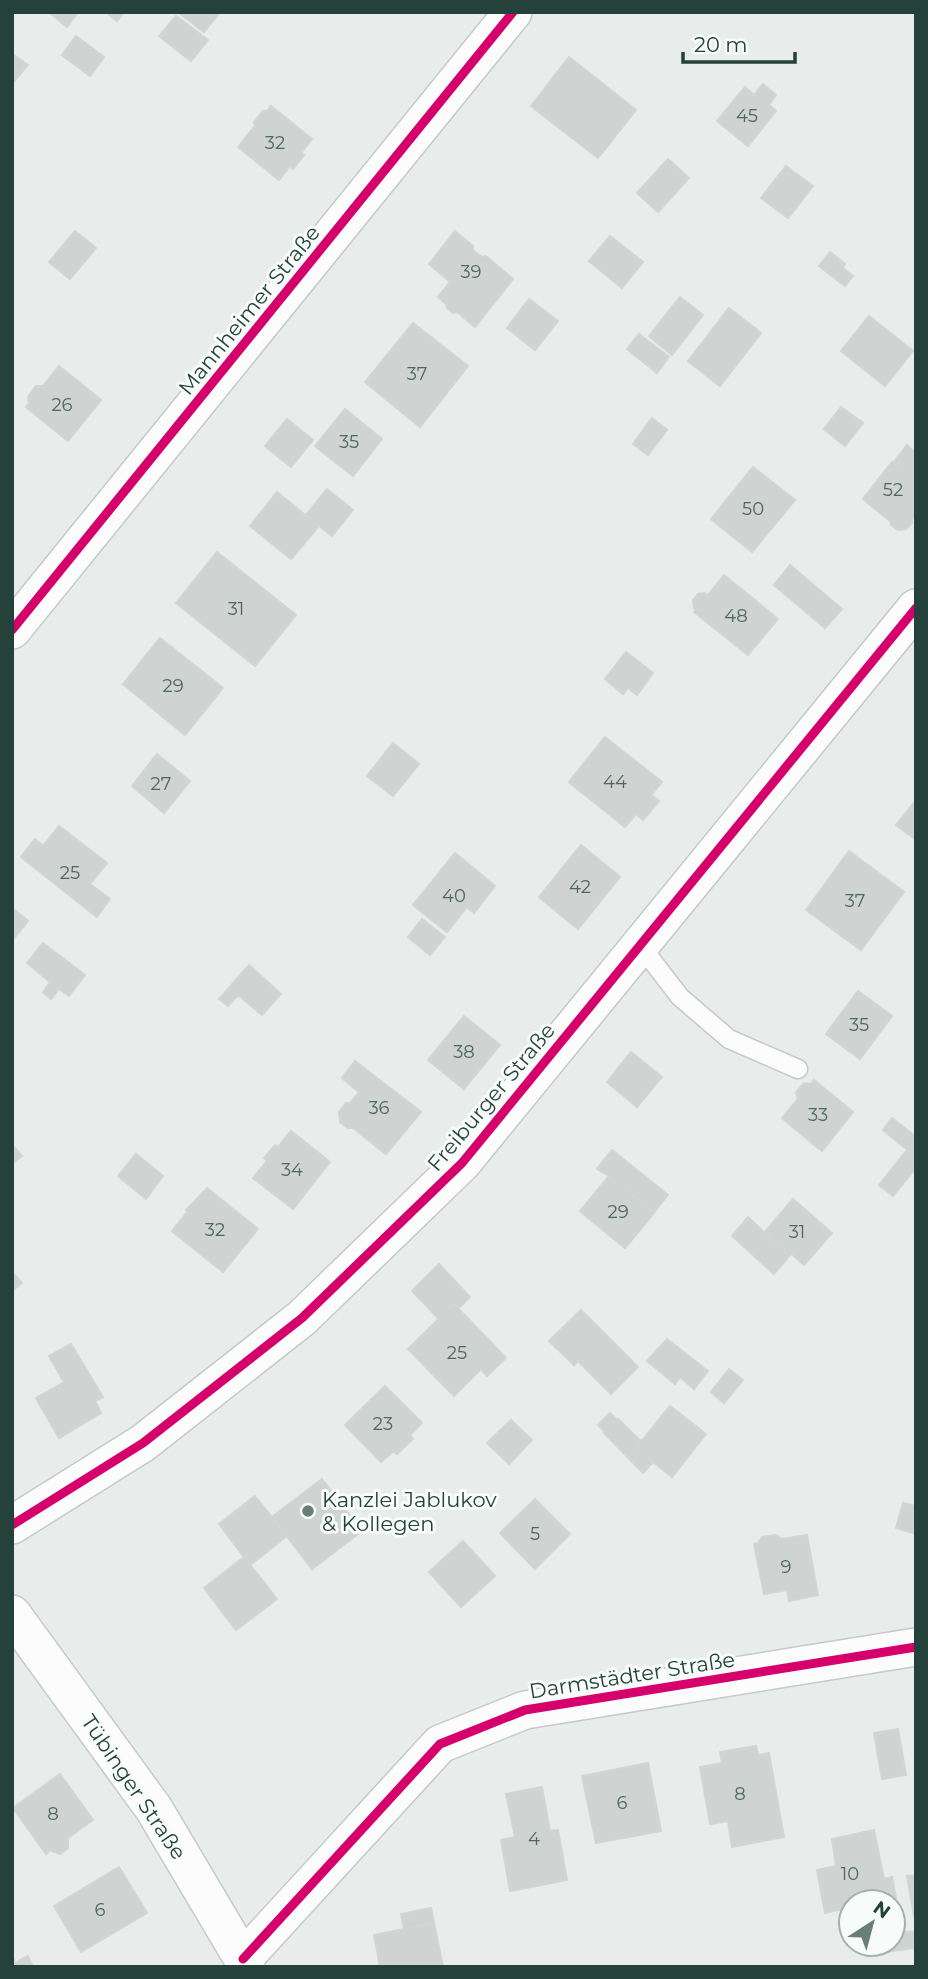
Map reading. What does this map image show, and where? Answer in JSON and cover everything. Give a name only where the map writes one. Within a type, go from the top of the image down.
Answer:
[{"type":"street","name":"Mannheimer Straße","points":[[12,630],[513,12]]},
{"type":"street","name":"Freiburger Straße","points":[[12,1525],[143,1443],[302,1318],[462,1164],[916,608]]},
{"type":"street","name":"Tübinger Straße","points":[[12,1614],[154,1809],[245,1963]]},
{"type":"street","name":"Darmstädter Straße","points":[[245,1963],[440,1744],[525,1710],[916,1647]]},
{"type":"lane","points":[[640,945],[680,997],[729,1039],[798,1069]]},
{"type":"building","points":[[49,12],[78,12],[67,27]]},
{"type":"building","points":[[106,12],[124,12],[117,21]]},
{"type":"building","points":[[178,12],[220,12],[204,32]]},
{"type":"building","points":[[176,16],[208,40],[191,61],[159,36]]},
{"type":"building","points":[[76,36],[104,57],[90,76],[62,55]]},
{"type":"building","points":[[14,55],[28,65],[12,84],[12,57]]},
{"type":"building","points":[[569,57],[636,110],[598,158],[531,106]]},
{"type":"building","points":[[763,84],[776,95],[769,105],[776,111],[748,146],[717,121],[745,87],[754,95]]},
{"type":"building","points":[[271,106],[312,139],[293,169],[290,166],[279,180],[238,147],[255,126],[254,122]]},
{"type":"building","points":[[668,159],[689,178],[658,212],[637,193]]},
{"type":"building","points":[[786,166],[813,186],[788,218],[761,198]]},
{"type":"building","points":[[75,231],[96,248],[70,279],[49,262]]},
{"type":"building","points":[[455,231],[473,246],[473,250],[482,257],[486,256],[513,279],[475,327],[457,312],[453,313],[438,297],[450,282],[429,264]]},
{"type":"building","points":[[610,236],[643,262],[622,288],[589,261]]},
{"type":"building","points":[[830,252],[845,264],[843,268],[853,276],[845,286],[819,266]]},
{"type":"building","points":[[680,297],[703,315],[672,355],[649,336]]},
{"type":"building","points":[[529,299],[558,321],[535,350],[507,328]]},
{"type":"building","points":[[729,308],[761,333],[720,386],[688,361]]},
{"type":"building","points":[[869,316],[913,351],[885,386],[841,351]]},
{"type":"building","points":[[413,323],[468,366],[420,427],[365,382]]},
{"type":"building","points":[[639,334],[669,357],[657,373],[627,349]]},
{"type":"building","points":[[59,366],[101,400],[68,441],[26,407],[29,403],[28,397],[36,386],[43,386]]},
{"type":"building","points":[[841,407],[863,423],[845,446],[824,429]]},
{"type":"building","points":[[345,409],[382,439],[353,476],[315,446]]},
{"type":"building","points":[[652,418],[667,430],[648,455],[633,444]]},
{"type":"building","points":[[287,419],[313,440],[291,467],[265,446]]},
{"type":"building","points":[[907,445],[916,453],[916,481],[893,463]]},
{"type":"building","points":[[892,462],[916,481],[916,514],[906,529],[898,530],[863,499]]},
{"type":"building","points":[[753,467],[795,500],[752,552],[711,519]]},
{"type":"building","points":[[327,489],[353,510],[332,536],[306,515]]},
{"type":"building","points":[[277,492],[319,526],[291,559],[250,526]]},
{"type":"building","points":[[217,552],[296,615],[255,666],[176,603]]},
{"type":"building","points":[[790,565],[842,609],[825,628],[774,585]]},
{"type":"building","points":[[724,575],[778,619],[748,655],[694,612],[696,610],[693,600],[698,594],[708,595]]},
{"type":"building","points":[[160,638],[223,688],[185,735],[123,684]]},
{"type":"building","points":[[626,652],[653,673],[637,695],[628,688],[623,694],[605,679]]},
{"type":"building","points":[[605,737],[662,782],[651,795],[659,801],[643,820],[636,814],[625,827],[569,782]]},
{"type":"building","points":[[393,743],[419,764],[393,796],[367,776]]},
{"type":"building","points":[[157,754],[190,781],[164,813],[132,786]]},
{"type":"building","points":[[916,800],[916,840],[896,825]]},
{"type":"building","points":[[59,826],[107,863],[90,884],[110,899],[97,917],[21,857],[35,839],[43,846]]},
{"type":"building","points":[[581,845],[620,877],[578,929],[539,897]]},
{"type":"building","points":[[849,851],[904,892],[861,950],[806,910]]},
{"type":"building","points":[[455,853],[495,886],[474,913],[467,907],[447,932],[413,905]]},
{"type":"building","points":[[12,908],[28,921],[12,941]]},
{"type":"building","points":[[422,919],[445,937],[430,955],[408,937]]},
{"type":"building","points":[[43,943],[85,975],[69,996],[59,989],[51,999],[43,992],[50,982],[27,963]]},
{"type":"building","points":[[249,965],[281,994],[262,1015],[238,995],[228,1006],[219,999]]},
{"type":"building","points":[[858,991],[892,1016],[860,1059],[826,1034]]},
{"type":"building","points":[[464,1016],[500,1045],[464,1089],[428,1060]]},
{"type":"building","points":[[631,1052],[662,1077],[637,1107],[607,1082]]},
{"type":"building","points":[[355,1061],[421,1112],[386,1154],[353,1128],[340,1122],[339,1112],[359,1092],[342,1078]]},
{"type":"building","points":[[814,1080],[853,1112],[822,1151],[782,1118],[798,1099],[796,1092],[804,1083],[811,1084]]},
{"type":"building","points":[[892,1118],[916,1137],[916,1157],[883,1130]]},
{"type":"building","points":[[291,1131],[330,1162],[293,1209],[253,1178],[267,1161],[264,1158],[275,1145],[278,1147]]},
{"type":"building","points":[[12,1145],[22,1156],[12,1164]]},
{"type":"building","points":[[612,1150],[668,1195],[654,1212],[597,1169]]},
{"type":"building","points":[[907,1150],[916,1157],[916,1168],[893,1196],[879,1185]]},
{"type":"building","points":[[136,1154],[163,1176],[146,1199],[118,1176]]},
{"type":"building","points":[[609,1176],[654,1213],[625,1248],[580,1211]]},
{"type":"building","points":[[207,1188],[258,1229],[223,1272],[172,1231],[188,1211],[186,1210]]},
{"type":"building","points":[[793,1199],[832,1233],[804,1265],[792,1254],[789,1256],[764,1233]]},
{"type":"building","points":[[748,1217],[789,1256],[774,1274],[732,1236]]},
{"type":"building","points":[[439,1264],[470,1297],[459,1308],[454,1304],[439,1319],[412,1291]]},
{"type":"building","points":[[12,1275],[22,1283],[12,1291]]},
{"type":"building","points":[[454,1304],[506,1358],[487,1376],[481,1369],[454,1396],[408,1349]]},
{"type":"building","points":[[581,1310],[638,1367],[611,1394],[578,1361],[574,1365],[549,1341]]},
{"type":"building","points":[[667,1339],[708,1371],[694,1389],[680,1377],[675,1384],[647,1361]]},
{"type":"building","points":[[71,1344],[103,1397],[95,1401],[101,1413],[59,1438],[36,1398],[64,1382],[49,1356]]},
{"type":"building","points":[[729,1369],[743,1380],[724,1403],[711,1392]]},
{"type":"building","points":[[385,1386],[422,1423],[410,1435],[413,1439],[397,1454],[394,1451],[381,1462],[345,1425]]},
{"type":"building","points":[[670,1406],[706,1434],[672,1477],[636,1448]]},
{"type":"building","points":[[610,1413],[617,1420],[605,1432],[598,1425]]},
{"type":"building","points":[[618,1419],[641,1441],[636,1448],[653,1462],[643,1473],[604,1433]]},
{"type":"building","points":[[511,1420],[532,1440],[509,1464],[487,1443]]},
{"type":"building","points":[[322,1479],[362,1531],[312,1569],[272,1517]]},
{"type":"building","points":[[255,1496],[287,1536],[250,1565],[219,1524]]},
{"type":"building","points":[[535,1499],[570,1534],[535,1569],[500,1533]]},
{"type":"building","points":[[903,1503],[916,1506],[916,1534],[896,1528]]},
{"type":"building","points":[[776,1535],[782,1539],[807,1535],[818,1595],[789,1601],[787,1590],[764,1594],[754,1544],[762,1537]]},
{"type":"building","points":[[463,1541],[495,1576],[461,1607],[429,1572]]},
{"type":"building","points":[[244,1557],[277,1599],[236,1630],[204,1588]]},
{"type":"building","points":[[898,1729],[906,1775],[882,1779],[874,1733]]},
{"type":"building","points":[[756,1746],[758,1755],[769,1753],[784,1837],[732,1847],[728,1821],[710,1824],[700,1767],[722,1763],[720,1752]]},
{"type":"building","points":[[648,1763],[661,1831],[596,1843],[582,1776]]},
{"type":"building","points":[[60,1774],[93,1820],[68,1838],[68,1848],[60,1854],[50,1850],[46,1854],[13,1808]]},
{"type":"building","points":[[542,1787],[550,1831],[558,1830],[567,1880],[510,1891],[501,1840],[515,1837],[506,1794]]},
{"type":"building","points":[[874,1830],[884,1879],[892,1877],[894,1888],[837,1888],[837,1910],[825,1913],[817,1870],[836,1866],[832,1839]]},
{"type":"building","points":[[119,1867],[147,1913],[81,1952],[54,1906]]},
{"type":"building","points":[[916,1875],[916,1915],[914,1916],[907,1876]]},
{"type":"building","points":[[431,1908],[434,1923],[404,1929],[401,1914]]},
{"type":"building","points":[[434,1923],[443,1967],[380,1967],[374,1935]]},
{"type":"building","points":[[916,1931],[916,1960],[914,1948],[907,1949],[907,1932]]},
{"type":"building","points":[[28,1956],[33,1967],[12,1967],[12,1961],[15,1963]]},
{"type":"cycle path","points":[[12,630],[513,12]]},
{"type":"cycle path","points":[[12,1525],[143,1443],[302,1318],[462,1163],[916,608]]},
{"type":"cycle path","points":[[243,1959],[440,1744],[525,1710],[916,1647]]},
{"type":"place","name":"Kanzlei Jablukov & Kollegen","points":[[308,1511]]}]
